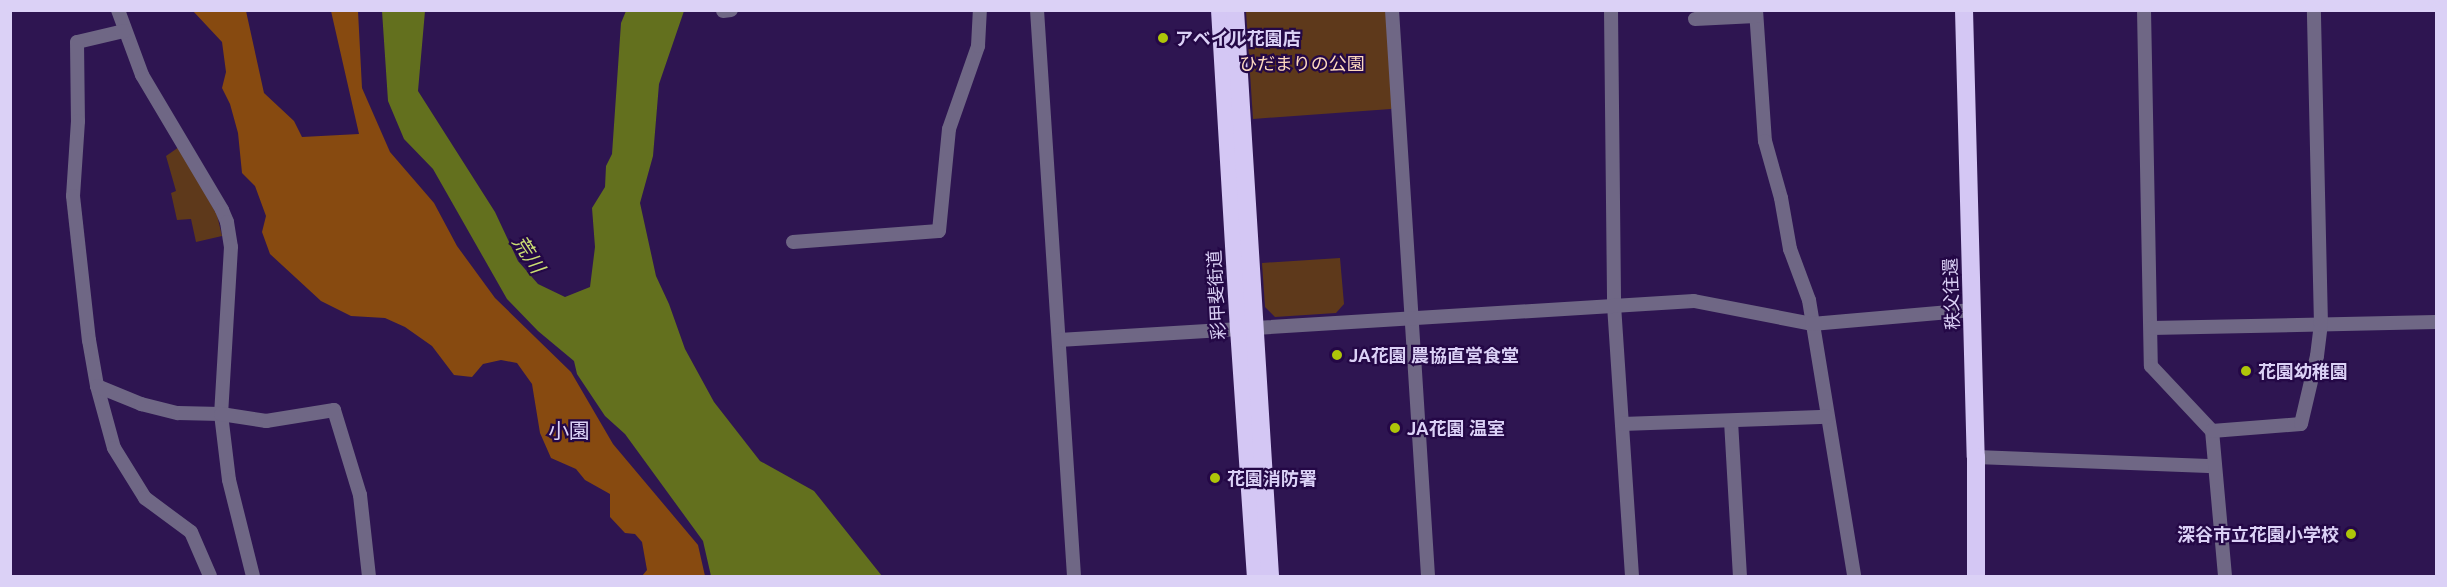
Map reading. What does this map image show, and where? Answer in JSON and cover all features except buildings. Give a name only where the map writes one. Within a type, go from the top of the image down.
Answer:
[{"type":"highway","name":"彩甲斐街道","points":[[1220,10],[1270,576]]},
{"type":"highway","name":"彩甲斐街道","points":[[1235,10],[1256,576]]},
{"type":"highway","name":"秩父往還","points":[[1964,10],[1976,458],[1976,576]]},
{"type":"street","points":[[118,10],[124,31],[154,97],[227,222],[231,247],[221,414],[229,480],[253,576]]},
{"type":"street","points":[[723,11],[731,10]]},
{"type":"street","points":[[793,242],[939,231],[949,129],[978,46],[981,10]]},
{"type":"street","points":[[1037,10],[1074,576]]},
{"type":"street","points":[[1392,10],[1428,576]]},
{"type":"street","points":[[1611,10],[1614,305],[1632,576]]},
{"type":"street","points":[[2144,10],[2151,366],[2212,431],[2225,576]]},
{"type":"street","points":[[2212,431],[2301,424],[2317,356],[2321,325],[2314,10]]},
{"type":"street","points":[[1695,19],[1756,13],[1765,141],[1781,198],[1790,249],[1809,300],[1854,576]]},
{"type":"street","points":[[124,31],[76,42],[78,121],[73,196],[89,340],[97,386],[114,448],[145,498],[191,532],[210,576]]},
{"type":"street","points":[[1059,340],[1694,301],[1812,324],[1972,310]]},
{"type":"street","points":[[2151,328],[2436,322]]},
{"type":"street","points":[[97,386],[141,404],[178,413],[221,414],[266,421],[334,410],[360,495],[369,576]]},
{"type":"street","points":[[1622,424],[1827,417]]},
{"type":"street","points":[[1731,421],[1740,576]]},
{"type":"street","points":[[1976,458],[2215,466]]},
{"type":"green space","name":"ひだまりの公園","points":[[1246,11],[1388,11],[1394,106],[1391,109],[1253,119]]},
{"type":"green space","points":[[179,147],[217,215],[222,236],[196,242],[191,219],[177,220],[171,193],[176,191],[166,156]]},
{"type":"green space","points":[[1340,258],[1344,304],[1336,313],[1275,317],[1265,307],[1262,263]]},
{"type":"shaded area","points":[[193,11],[246,11],[264,93],[294,121],[302,137],[359,134],[331,11],[358,11],[362,88],[390,152],[434,203],[457,246],[495,298],[571,372],[613,444],[698,545],[705,576],[642,576],[647,570],[642,542],[635,534],[625,533],[610,517],[610,494],[585,480],[576,469],[551,458],[540,433],[532,384],[517,363],[501,360],[483,364],[472,377],[454,375],[432,346],[405,327],[385,318],[351,316],[321,301],[270,254],[262,232],[266,216],[255,186],[242,173],[238,133],[230,104],[222,88],[226,72],[222,42]]},
{"type":"shaded area","points":[[382,11],[425,11],[418,91],[495,212],[518,261],[538,284],[565,297],[590,287],[595,247],[592,208],[605,187],[606,166],[612,154],[621,23],[626,11],[684,11],[659,84],[653,156],[640,203],[656,276],[685,349],[714,402],[760,461],[814,491],[882,576],[711,576],[703,541],[625,434],[605,416],[577,374],[574,361],[538,331],[507,299],[433,169],[404,139],[388,101]]},
{"type":"place","name":"アベイル花園店","points":[[1163,38]]},
{"type":"place","name":"JA花園 農協直営食堂","points":[[1337,355]]},
{"type":"place","name":"花園幼稚園","points":[[2246,371]]},
{"type":"place","name":"JA花園 温室","points":[[1395,428]]},
{"type":"place","name":"花園消防署","points":[[1215,478]]},
{"type":"place","name":"深谷市立花園小学校","points":[[2351,534]]},
{"type":"district","name":"小園","points":[[569,430]]},
{"type":"water label","name":"荒川","points":[[529,254]]}]
